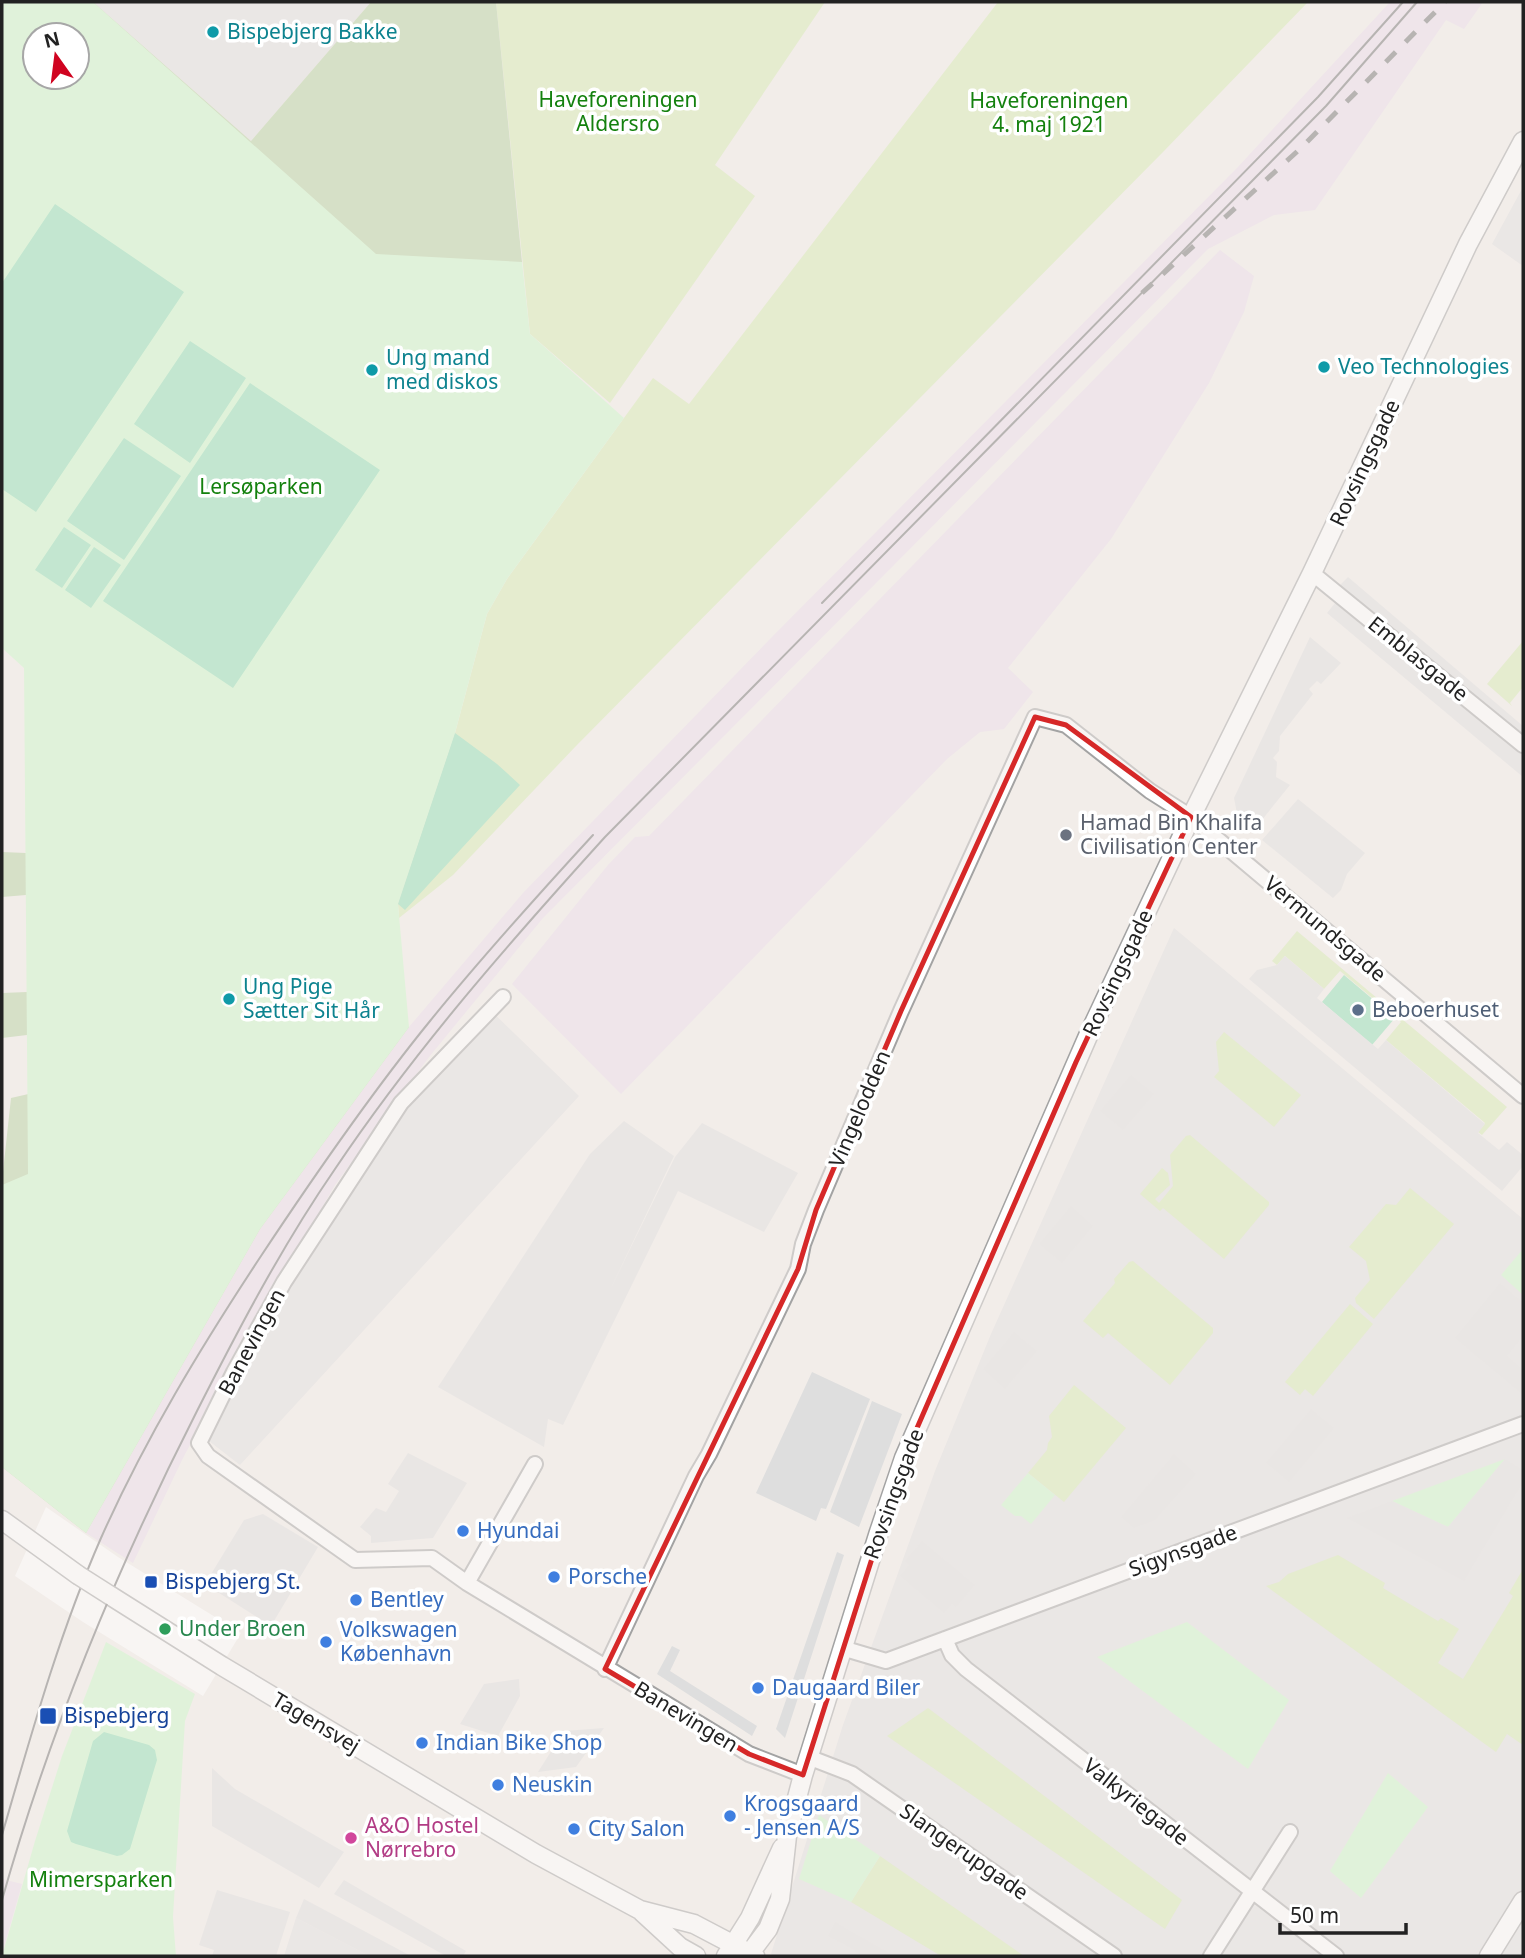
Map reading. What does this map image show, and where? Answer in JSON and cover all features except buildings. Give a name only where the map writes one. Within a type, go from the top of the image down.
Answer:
[{"type":"street","name":"Rovsingsgade","points":[[742,1953],[750,1918],[787,1836],[808,1757],[904,1458],[1076,1062],[1191,817],[1312,573],[1468,244],[1523,141]]},
{"type":"street","name":"Emblasgade","points":[[1312,573],[1523,745]]},
{"type":"street","name":"Vingelodden","points":[[605,1669],[798,1269],[803,1244],[901,1011],[1035,717],[1066,725],[1150,792],[1191,817]]},
{"type":"street","name":"Vermundsgade","points":[[1191,817],[1523,1096]]},
{"type":"street","name":"Banevingen","points":[[503,997],[401,1103],[284,1282],[234,1372],[199,1443],[208,1456],[355,1560],[432,1558],[467,1583],[605,1669],[749,1754],[803,1775]]},
{"type":"street","name":"Sigynsgade","points":[[842,1648],[886,1661],[1523,1424]]},
{"type":"street","points":[[467,1583],[535,1464]]},
{"type":"street","name":"Tagensvej","points":[[2,1520],[128,1608],[536,1854],[640,1910],[694,1924],[742,1953]]},
{"type":"street","name":"Valkyriegade","points":[[945,1639],[952,1655],[966,1670],[1336,1956]]},
{"type":"street","name":"Slangerupgade","points":[[808,1757],[852,1774],[1114,1956]]},
{"type":"street","points":[[1211,1956],[1290,1832]]},
{"type":"street","points":[[1489,1956],[1523,1900]]},
{"type":"street","name":"Tagensvej","points":[[640,1910],[680,1947],[696,1956]]},
{"type":"highlighted area","points":[[1035,717],[1066,725],[1191,817],[1076,1062],[904,1458],[803,1775],[749,1754],[605,1669],[798,1269],[816,1210],[901,1011]]},
{"type":"shaded area","points":[[93,2],[371,2],[251,141]]},
{"type":"shaded area","points":[[1390,2],[1483,2],[1464,29],[1446,20],[1315,210],[1274,215],[1208,249],[543,918],[429,1057],[335,1185],[238,1353],[182,1460],[133,1563],[86,1533],[260,1229],[409,1027],[523,893],[771,638],[1238,167]]},
{"type":"shaded area","points":[[1523,187],[1523,266],[1492,244]]},
{"type":"shaded area","points":[[1220,250],[1254,276],[1244,312],[1209,383],[1111,539],[1008,668],[1033,692],[1004,729],[980,732],[947,759],[621,1094],[512,984],[608,865],[635,837],[649,836]]},
{"type":"shaded area","points":[[1348,577],[1523,726],[1523,777],[1327,613],[1344,592],[1339,586]]},
{"type":"shaded area","points":[[1310,637],[1341,663],[1321,684],[1317,681],[1309,689],[1313,694],[1280,736],[1279,751],[1273,758],[1277,762],[1276,777],[1290,785],[1253,831],[1238,819],[1234,798]]},
{"type":"shaded area","points":[[1298,799],[1365,853],[1347,874],[1341,890],[1333,898],[1262,840]]},
{"type":"shaded area","points":[[1174,928],[1523,1219],[1523,1956],[775,1956],[771,1954],[843,1725],[935,1471],[991,1334]]},
{"type":"shaded area","points":[[1285,956],[1324,989],[1317,998],[1378,1049],[1386,1040],[1485,1124],[1478,1133],[1499,1150],[1507,1142],[1523,1155],[1523,1166],[1502,1191],[1249,979],[1257,970],[1277,965]]},
{"type":"shaded area","points":[[485,1005],[579,1096],[240,1465],[200,1434],[291,1270],[417,1088]]},
{"type":"shaded area","points":[[1131,1075],[1154,1094],[1123,1130],[1100,1111]]},
{"type":"shaded area","points":[[624,1121],[674,1156],[610,1290],[675,1157],[702,1123],[798,1173],[764,1232],[678,1191],[563,1425],[548,1419],[544,1447],[438,1387],[590,1154]]},
{"type":"shaded area","points":[[1071,1206],[1093,1226],[1062,1263],[1039,1244]]},
{"type":"shaded area","points":[[1500,1283],[1523,1303],[1523,1336],[1507,1356],[1523,1370],[1523,1395],[1455,1338]]},
{"type":"shaded area","points":[[1014,1332],[1037,1351],[1005,1389],[983,1369]]},
{"type":"shaded area","points":[[812,1372],[870,1399],[826,1509],[821,1508],[816,1521],[756,1493]]},
{"type":"shaded area","points":[[872,1401],[902,1414],[859,1527],[830,1512]]},
{"type":"shaded area","points":[[1311,1409],[1334,1428],[1289,1482],[1266,1463]]},
{"type":"shaded area","points":[[408,1453],[467,1483],[433,1538],[371,1543],[371,1536],[360,1527],[376,1508],[386,1512],[399,1491],[388,1484]]},
{"type":"shaded area","points":[[1174,1454],[1196,1474],[1155,1520],[1134,1528],[1121,1517]]},
{"type":"shaded area","points":[[1505,1459],[1523,1470],[1523,1482],[1464,1581],[1347,1518],[1392,1501],[1448,1527]]},
{"type":"shaded area","points":[[263,1514],[318,1547],[271,1626],[205,1584],[244,1520]]},
{"type":"shaded area","points":[[922,1541],[975,1585],[956,1607],[952,1604],[944,1613],[900,1576],[909,1565],[905,1561]]},
{"type":"shaded area","points":[[837,1552],[844,1555],[785,1738],[776,1729]]},
{"type":"shaded area","points":[[672,1646],[680,1650],[670,1671],[757,1726],[752,1736],[657,1674]]},
{"type":"shaded area","points":[[519,1679],[520,1696],[498,1736],[460,1724],[484,1684]]},
{"type":"shaded area","points":[[604,1728],[576,1767],[538,1772],[564,1731]]},
{"type":"shaded area","points":[[212,1768],[235,1789],[344,1852],[319,1888],[212,1826]]},
{"type":"shaded area","points":[[2,1879],[22,1884],[2,1954]]},
{"type":"shaded area","points":[[344,1880],[466,1951],[463,1956],[446,1956],[334,1894]]},
{"type":"shaded area","points":[[217,1890],[290,1912],[276,1956],[212,1956],[214,1950],[199,1945]]},
{"type":"shaded area","points":[[304,1899],[411,1956],[369,1956],[296,1918]]},
{"type":"shaded area","points":[[296,1918],[369,1956],[284,1956]]},
{"type":"shaded area","points":[[835,1922],[894,1956],[862,1956],[855,1952],[828,1936]]},
{"type":"green space","name":"Lersøparken","points":[[2,2],[93,2],[251,141],[371,2],[496,2],[522,262],[505,273],[352,965],[409,1027],[260,1229],[86,1533],[2,1467],[2,1181],[11,1098],[59,1087],[113,1288],[79,91],[91,91],[91,21],[45,21]]},
{"type":"green space","name":"Lersøparken","points":[[2,2],[93,2],[376,254],[522,262],[530,334],[624,418],[507,579],[487,614],[455,733],[398,904],[409,1027],[260,1229],[86,1533],[2,1467],[2,1185],[28,1174],[24,668],[2,648]]},
{"type":"green space","name":"Haveforeningen Aldersro","points":[[496,2],[825,2],[715,165],[755,196],[610,403],[530,334]]},
{"type":"green space","name":"Haveforeningen 4. maj 1921","points":[[998,2],[1308,2],[576,746],[453,875],[399,918],[398,904],[455,733],[487,614],[507,579],[653,378],[689,404]]},
{"type":"green space","points":[[55,204],[184,292],[36,512],[2,489],[2,283]]},
{"type":"green space","points":[[190,341],[246,378],[190,463],[134,424]]},
{"type":"green space","points":[[250,383],[380,470],[233,688],[103,601]]},
{"type":"green space","points":[[124,438],[181,476],[124,560],[67,521]]},
{"type":"green space","points":[[64,527],[91,545],[62,588],[35,570]]},
{"type":"green space","points":[[94,547],[121,565],[91,608],[65,590]]},
{"type":"green space","points":[[1523,641],[1523,687],[1510,703],[1512,706],[1487,684]]},
{"type":"green space","points":[[455,733],[520,785],[405,910],[398,904]]},
{"type":"green space","points":[[2,852],[26,853],[26,895],[2,897]]},
{"type":"green space","points":[[1297,931],[1507,1107],[1482,1135],[1478,1132],[1485,1123],[1386,1040],[1401,1022],[1340,971],[1324,989],[1285,956],[1277,965],[1272,961]]},
{"type":"green space","name":"Beboerhuset","points":[[1344,975],[1395,1018],[1372,1045],[1322,1002]]},
{"type":"green space","points":[[27,992],[27,1035],[2,1038],[2,993]]},
{"type":"green space","points":[[1224,1032],[1301,1095],[1274,1127],[1214,1077],[1219,1071],[1216,1042]]},
{"type":"green space","points":[[1190,1135],[1269,1202],[1224,1259],[1163,1208],[1160,1211],[1140,1194],[1162,1168],[1168,1173],[1170,1185],[1155,1199],[1159,1203],[1173,1186],[1170,1155],[1186,1136]]},
{"type":"green space","points":[[1410,1188],[1454,1224],[1374,1319],[1356,1303],[1355,1298],[1370,1280],[1366,1261],[1349,1247],[1386,1204],[1396,1205]]},
{"type":"green space","points":[[1523,1249],[1523,1292],[1522,1294],[1501,1275]]},
{"type":"green space","points":[[1133,1261],[1213,1328],[1213,1333],[1170,1385],[1108,1333],[1103,1338],[1083,1321],[1115,1283],[1114,1279]]},
{"type":"green space","points":[[1350,1304],[1373,1324],[1313,1396],[1305,1389],[1300,1395],[1285,1382]]},
{"type":"green space","points":[[1074,1385],[1126,1428],[1064,1502],[1028,1473],[1047,1450],[1052,1437],[1049,1416]]},
{"type":"green space","points":[[1505,1459],[1448,1527],[1392,1501]]},
{"type":"green space","points":[[1028,1473],[1055,1495],[1031,1524],[1001,1505]]},
{"type":"green space","points":[[1338,1555],[1385,1583],[1383,1588],[1438,1621],[1441,1618],[1459,1629],[1438,1663],[1463,1679],[1513,1596],[1509,1593],[1523,1569],[1523,1745],[1507,1734],[1496,1752],[1266,1586],[1279,1582],[1288,1574]]},
{"type":"green space","points":[[1187,1622],[1289,1700],[1248,1769],[1097,1657]]},
{"type":"green space","name":"Mimersparken","points":[[106,1642],[195,1694],[185,1721],[173,1917],[176,1956],[2,1956],[62,1756]]},
{"type":"green space","points":[[928,1708],[1182,1900],[1165,1929],[887,1736]]},
{"type":"green space","points":[[104,1732],[149,1745],[155,1750],[157,1760],[130,1849],[117,1856],[71,1842],[67,1831],[93,1741]]},
{"type":"green space","points":[[1388,1773],[1428,1807],[1361,1898],[1330,1871]]},
{"type":"green space","points":[[819,1815],[880,1856],[851,1902],[799,1879]]},
{"type":"green space","points":[[880,1856],[1024,1956],[941,1956],[851,1902]]},
{"type":"pier","points":[[46,1507],[118,1557],[241,1633],[203,1696],[83,1622],[15,1576]]},
{"type":"tram line","points":[[822,603],[1318,97],[1403,2]]},
{"type":"tram line","points":[[2,1900],[41,1774],[64,1712],[113,1590],[168,1470],[279,1258],[335,1169],[397,1082],[498,957],[605,837],[1326,106],[1417,2]]},
{"type":"tram line","points":[[2,1835],[47,1685],[86,1574],[136,1465],[196,1359],[281,1226],[385,1078],[470,974],[593,835]]},
{"type":"railway","points":[[1142,293],[1301,148],[1445,2]]},
{"type":"place","name":"Bispebjerg Bakke","points":[[213,32]]},
{"type":"place","name":"Veo Technologies","points":[[1324,367]]},
{"type":"place","name":"Ung mand med diskos","points":[[372,370]]},
{"type":"place","name":"Hamad Bin Khalifa Civilisation Center","points":[[1066,835]]},
{"type":"place","name":"Ung Pige Sætter Sit Hår","points":[[229,999]]},
{"type":"place","name":"Beboerhuset","points":[[1358,1010]]},
{"type":"place","name":"Hyundai","points":[[463,1531]]},
{"type":"place","name":"Porsche","points":[[554,1577]]},
{"type":"place","name":"Bispebjerg St.","points":[[151,1582]]},
{"type":"place","name":"Bentley","points":[[356,1600]]},
{"type":"place","name":"Under Broen","points":[[165,1629]]},
{"type":"place","name":"Volkswagen København","points":[[326,1642]]},
{"type":"place","name":"Daugaard Biler","points":[[758,1688]]},
{"type":"place","name":"Bispebjerg","points":[[48,1716]]},
{"type":"place","name":"Indian Bike Shop","points":[[422,1743]]},
{"type":"place","name":"Neuskin","points":[[498,1785]]},
{"type":"place","name":"Krogsgaard - Jensen A/S","points":[[730,1816]]},
{"type":"place","name":"City Salon","points":[[574,1829]]},
{"type":"place","name":"A&O Hostel Nørrebro","points":[[351,1838]]}]
